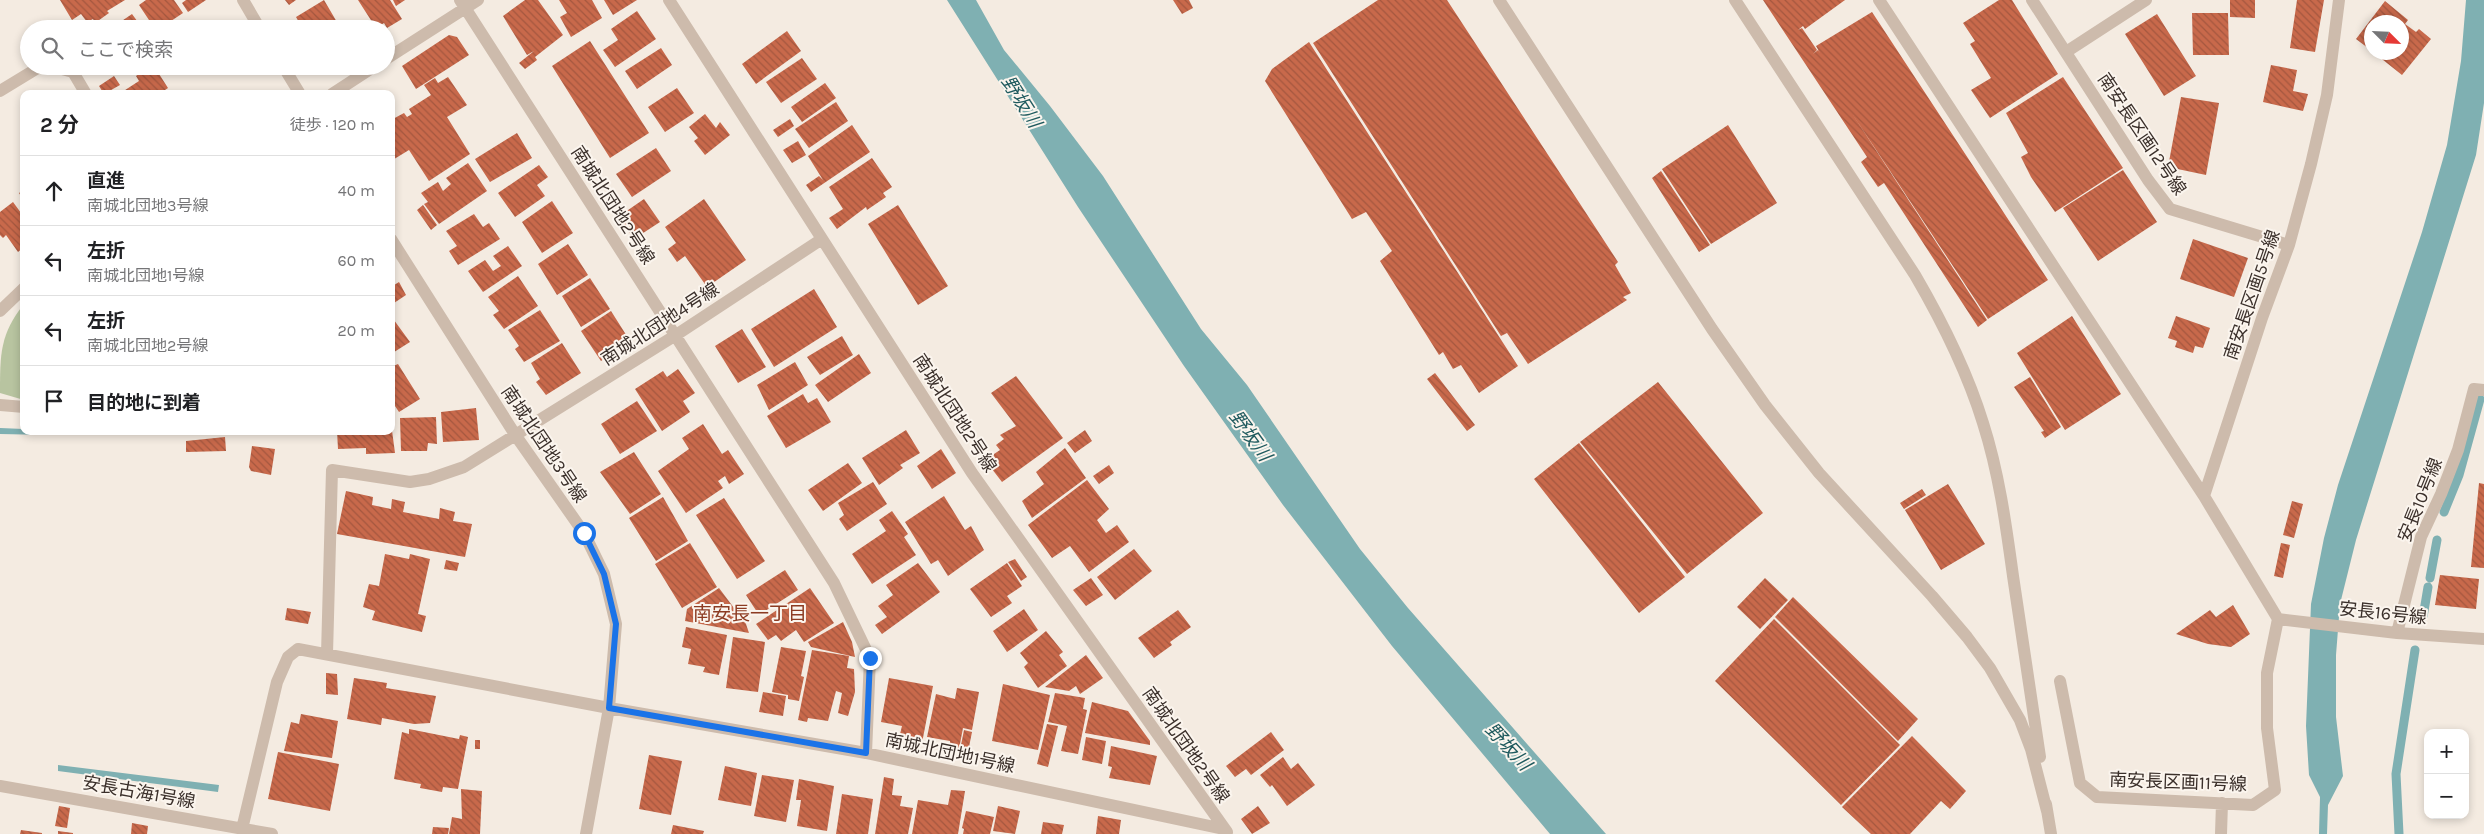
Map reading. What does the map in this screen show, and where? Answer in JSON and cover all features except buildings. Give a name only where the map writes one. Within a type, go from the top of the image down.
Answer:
[{"type":"street","points":[[242,0],[254,20]]},
{"type":"street","points":[[395,53],[463,4],[478,0]]},
{"type":"street","name":"南城北団地2号線","points":[[669,0],[972,473],[1226,831]]},
{"type":"street","points":[[1499,0],[1706,321],[1765,405],[1819,474],[1938,603],[1990,668],[2020,720],[2031,749],[2047,811]]},
{"type":"street","points":[[1735,0],[1915,275],[1940,318],[1973,392],[1993,458],[2001,498],[2051,834]]},
{"type":"street","points":[[1879,0],[2204,496],[2278,619]]},
{"type":"street","name":"南安長区画12号線","points":[[2032,0],[2148,180],[2170,209],[2289,245]]},
{"type":"street","points":[[2066,52],[2146,0]]},
{"type":"street","name":"南安長区画5号線","points":[[2204,496],[2262,318],[2289,245],[2327,95],[2339,0]]},
{"type":"street","name":"南城北団地2号線","points":[[463,4],[834,583],[857,627],[870,658],[866,753]]},
{"type":"street","points":[[0,91],[27,75]]},
{"type":"street","points":[[75,75],[84,90]]},
{"type":"street","points":[[288,75],[298,90]]},
{"type":"street","points":[[338,90],[361,75]]},
{"type":"street","name":"南城北団地4号線","points":[[327,654],[332,470],[410,482],[428,479],[464,467],[676,335],[822,239]]},
{"type":"street","name":"南城北団地3号線","points":[[395,245],[516,436],[584,533],[604,574],[616,624],[609,708],[586,834]]},
{"type":"street","points":[[0,311],[20,292]]},
{"type":"street","name":"安長10号線","points":[[2397,634],[2421,537],[2441,494],[2458,450],[2474,389],[2484,390]]},
{"type":"street","points":[[0,405],[20,407]]},
{"type":"street","name":"安長16号線","points":[[2278,619],[2397,634],[2484,639]]},
{"type":"street","name":"南安長区画11号線","points":[[2060,680],[2080,783],[2097,797],[2253,805],[2274,790],[2267,728],[2267,673],[2278,619]]},
{"type":"street","name":"南城北団地1号線","points":[[242,829],[282,666],[288,657],[298,649],[609,708],[866,753],[1226,831]]},
{"type":"street","name":"安長古海1号線","points":[[0,786],[272,834]]},
{"type":"street","points":[[2221,834],[2222,803]]},
{"type":"green space","points":[[20,310],[20,399],[0,393],[0,367],[3,345],[10,325]]},
{"type":"water","name":"野坂川","points":[[947,0],[976,0],[1004,50],[1050,106],[1103,176],[1201,329],[1247,385],[1360,549],[1408,608],[1606,834],[1550,834],[1392,646],[1283,505],[1184,366],[1078,207]]},
{"type":"water","points":[[2466,0],[2484,0],[2484,103],[2476,155],[2356,540],[2340,604],[2336,655],[2336,717],[2343,776],[2328,805],[2327,834],[2319,834],[2320,797],[2309,775],[2306,726],[2311,604],[2324,538],[2338,485],[2422,232],[2447,145],[2461,61]]},
{"type":"water","points":[[0,428],[20,429],[20,434],[0,434]]},
{"type":"water","points":[[58,765],[219,785],[218,792],[58,771]]},
{"type":"waterway","points":[[2444,512],[2459,475],[2480,399]]},
{"type":"waterway","points":[[2430,578],[2437,540]]},
{"type":"waterway","points":[[2423,617],[2428,587]]},
{"type":"waterway","points":[[2399,834],[2396,774],[2415,650]]},
{"type":"district","name":"南安長一丁目","points":[[750,614]]},
{"type":"route","points":[[584,533],[604,574],[616,624],[609,708],[866,753],[870,658]]}]
